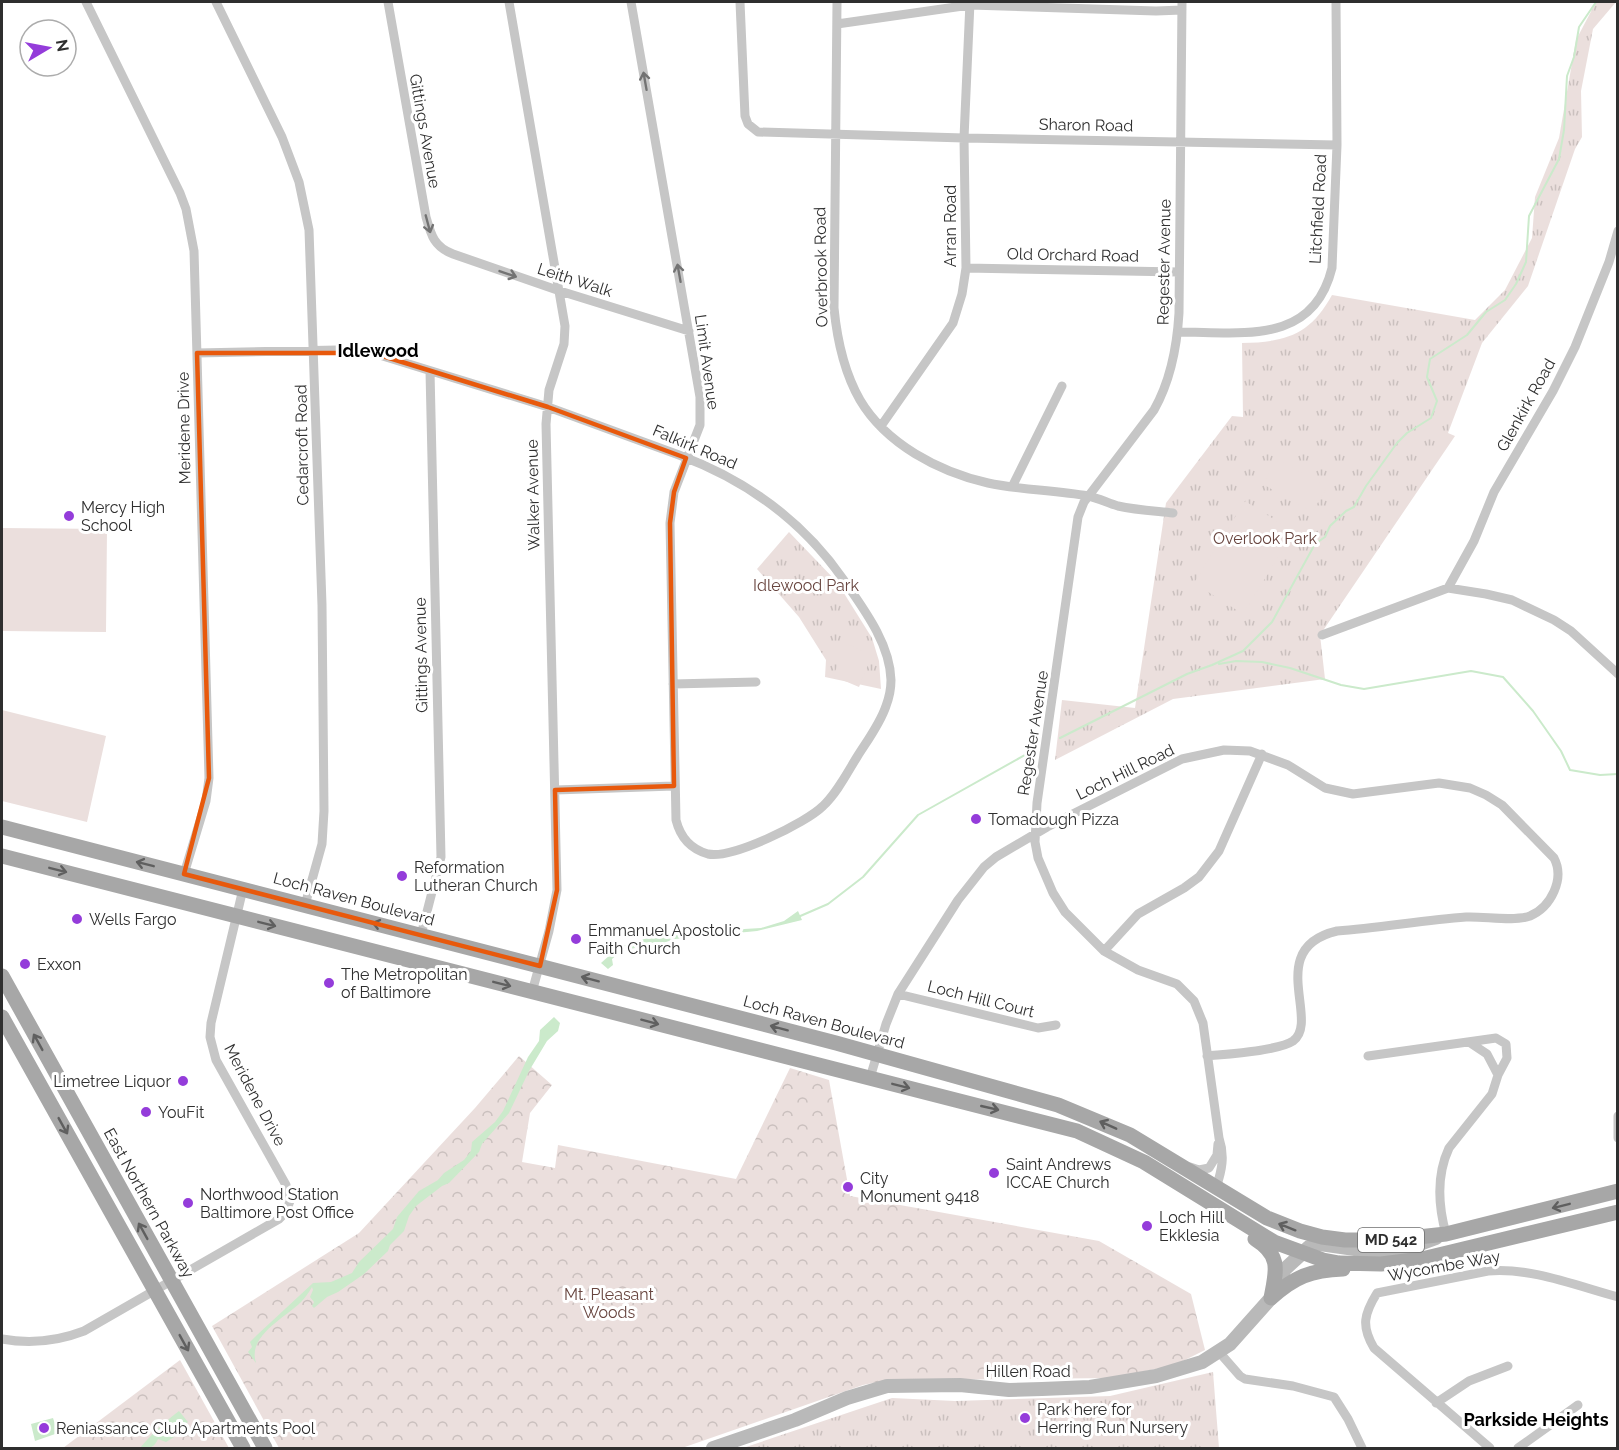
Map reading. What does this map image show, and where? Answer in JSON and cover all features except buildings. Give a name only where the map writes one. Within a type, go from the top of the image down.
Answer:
[{"type":"main road","name":"Loch Raven Boulevard","points":[[2,827],[836,1043],[1058,1105],[1130,1135],[1178,1163],[1214,1195],[1274,1242],[1301,1253],[1339,1263],[1381,1264],[1444,1255],[1617,1212]]},
{"type":"main road","points":[[2,856],[1077,1131],[1120,1150],[1139,1148],[1214,1195],[1231,1223],[1265,1245],[1276,1263],[1271,1298]]},
{"type":"main road","name":"East Northern Parkway","points":[[2,976],[265,1449]]},
{"type":"main road","points":[[2,1017],[243,1449]]},
{"type":"main road","points":[[933,1094],[940,1086],[935,1070]]},
{"type":"main road","name":"Loch Raven Boulevard","points":[[1214,1195],[1300,1231],[1322,1237],[1380,1240],[1446,1234],[1617,1191]]},
{"type":"main road","points":[[1271,1298],[1292,1280],[1305,1274],[1329,1269],[1352,1269],[1381,1264]]},
{"type":"street","name":"Meridene Drive","points":[[86,2],[162,155],[186,209],[194,251],[208,778],[206,801],[184,874]]},
{"type":"street","name":"Cedarcroft Road","points":[[216,2],[266,101],[299,182],[310,241],[322,614],[324,811],[322,844],[305,905]]},
{"type":"street","name":"Gittings Avenue","points":[[388,2],[426,217],[433,240],[438,246],[453,254]]},
{"type":"street","name":"Walker Avenue","points":[[509,2],[565,326],[564,344],[549,390],[546,424],[557,890],[532,992]]},
{"type":"street","name":"Limit Avenue","points":[[631,2],[700,397],[700,425],[674,492],[670,523],[674,786],[675,819],[678,829],[690,845],[709,854]]},
{"type":"street","name":"Sharon Road","points":[[740,2],[744,106],[748,124],[754,130],[964,138],[1336,145]]},
{"type":"street","name":"Overbrook Road","points":[[837,2],[834,284],[836,333],[844,361],[860,399],[881,426],[910,450],[945,470],[977,480],[1012,487],[1090,496],[1118,506],[1173,513]]},
{"type":"street","name":"Litchfield Road","points":[[1178,332],[1250,332],[1280,328],[1305,315],[1316,304],[1327,287],[1332,268],[1336,145],[1336,2]]},
{"type":"street","points":[[837,24],[970,3],[1156,11],[1182,6]]},
{"type":"street","name":"Arran Road","points":[[881,426],[953,323],[958,312],[966,268],[964,138],[970,3]]},
{"type":"street","name":"Regester Avenue","points":[[1182,6],[1178,332],[1175,357],[1160,399],[1147,422],[1084,502],[1078,517],[1037,802],[1035,842],[1038,858],[1053,893],[1065,912],[1104,951],[1120,962],[1177,984],[1186,991],[1199,1011],[1223,1156],[1214,1195]]},
{"type":"street","name":"Glenkirk Road","points":[[1448,588],[1474,541],[1494,492],[1553,391],[1575,347],[1608,262],[1617,231]]},
{"type":"street","name":"Leith Walk","points":[[453,254],[560,291],[689,331]]},
{"type":"street","name":"Old Orchard Road","points":[[966,268],[1179,272]]},
{"type":"street","name":"Falkirk Road","points":[[197,352],[315,350],[373,353],[548,407],[686,458],[715,470],[765,498],[790,519],[815,544],[844,580],[881,639],[889,665],[891,683],[887,705],[833,794],[821,808],[785,830],[761,841],[723,854],[709,854]]},
{"type":"street","name":"Gittings Avenue","points":[[421,935],[441,857],[430,371]]},
{"type":"street","points":[[1012,487],[1062,386]]},
{"type":"street","points":[[1322,635],[1448,588],[1512,600],[1554,620],[1571,631],[1617,674]]},
{"type":"street","points":[[673,684],[756,682]]},
{"type":"street","name":"Loch Hill Road","points":[[870,1078],[898,994],[958,900],[990,861],[1036,834],[1182,759],[1224,750],[1263,754],[1288,765],[1325,788],[1342,792],[1362,793],[1439,783],[1460,785],[1477,790],[1502,805],[1557,864],[1558,877],[1552,895],[1544,907],[1526,917],[1462,918],[1337,931],[1323,936],[1307,949],[1299,963],[1297,984],[1302,1026],[1296,1038],[1292,1042],[1275,1047],[1208,1056]]},
{"type":"street","points":[[1104,951],[1138,914],[1199,877],[1219,851],[1263,754]]},
{"type":"street","points":[[555,790],[674,786]]},
{"type":"street","name":"Meridene Drive","points":[[172,1282],[266,1228],[286,1212],[288,1207],[290,1194],[286,1185],[216,1060],[210,1037],[217,990],[243,889]]},
{"type":"street","name":"Loch Hill Court","points":[[898,994],[1038,1028],[1056,1025]]},
{"type":"street","points":[[1301,1253],[1309,1247],[1320,1244],[1369,1251],[1409,1248],[1446,1234],[1439,1201],[1444,1158],[1449,1148],[1492,1094],[1507,1058],[1506,1044],[1496,1038],[1368,1056]]},
{"type":"street","points":[[1469,1041],[1487,1054],[1498,1075]]},
{"type":"street","points":[[1617,1116],[1617,1137]]},
{"type":"street","name":"Regester Avenue","points":[[1178,1163],[1199,1170],[1209,1168],[1217,1155],[1219,1138]]},
{"type":"street","name":"Hillen Road","points":[[712,1449],[795,1420],[847,1398],[884,1387],[960,1386],[1009,1390],[1090,1387],[1156,1376],[1202,1362],[1230,1344],[1271,1298],[1285,1269],[1301,1253]]},
{"type":"street","name":"Wycombe Way","points":[[1490,1449],[1374,1348],[1365,1328],[1365,1317],[1377,1293],[1488,1271],[1507,1270],[1617,1297]]},
{"type":"street","points":[[2,1339],[43,1341],[72,1335],[105,1320],[172,1282]]},
{"type":"street","points":[[1218,1352],[1245,1379],[1293,1386],[1334,1397],[1348,1419],[1362,1449]]},
{"type":"street","points":[[1436,1403],[1469,1381],[1508,1366]]},
{"type":"street","points":[[1518,1449],[1578,1405]]},
{"type":"highlighted area","points":[[197,353],[373,353],[548,407],[686,458],[674,492],[670,523],[674,786],[555,790],[557,890],[540,966],[184,874],[209,778]]},
{"type":"green space","name":"Overlook Park","points":[[1596,2],[1616,2],[1593,29],[1581,91],[1582,137],[1575,149],[1528,286],[1482,343],[1448,433],[1455,436],[1320,635],[1325,679],[1173,699],[1055,760],[1062,700],[1135,708],[1166,503],[1232,416],[1243,417],[1242,343],[1272,341],[1295,334],[1315,319],[1332,295],[1475,320],[1505,290],[1532,238],[1535,197],[1559,138],[1576,40]]},
{"type":"green space","points":[[1280,461],[1325,486],[1326,489],[1314,509],[1309,510],[1266,486],[1265,480],[1276,462]]},
{"type":"green space","points":[[1245,501],[1294,532],[1243,614],[1194,583]]},
{"type":"green space","points":[[2,528],[107,529],[106,632],[2,631]]},
{"type":"green space","name":"Idlewood Park","points":[[789,532],[837,582],[872,638],[879,661],[881,689],[825,677],[826,660],[799,617],[757,569]]},
{"type":"green space","points":[[847,644],[872,655],[859,687],[833,676]]},
{"type":"green space","points":[[2,710],[106,736],[87,822],[2,801]]},
{"type":"green space","name":"Mt. Pleasant Woods","points":[[519,1056],[552,1085],[530,1113],[522,1162],[555,1168],[558,1145],[736,1179],[790,1068],[829,1080],[850,1196],[1099,1241],[1191,1294],[1205,1350],[1175,1365],[1111,1378],[887,1380],[863,1385],[682,1448],[279,1448],[212,1326],[359,1233],[475,1108]]},
{"type":"green space","points":[[180,1360],[229,1448],[63,1448]]},
{"type":"green space","points":[[1213,1372],[1219,1448],[743,1448],[892,1398],[955,1401],[1110,1396]]},
{"type":"shaded area","points":[[798,911],[802,920],[757,931],[675,939],[623,950],[612,959],[613,965],[608,969],[601,963],[619,947],[660,934],[761,928],[784,921]]},
{"type":"shaded area","points":[[554,1017],[560,1023],[558,1031],[547,1041],[529,1071],[509,1113],[482,1144],[479,1152],[449,1183],[416,1206],[409,1216],[404,1231],[390,1245],[388,1251],[364,1274],[314,1308],[312,1306],[314,1302],[310,1297],[312,1287],[301,1302],[262,1336],[255,1353],[256,1363],[248,1352],[252,1347],[250,1342],[257,1335],[313,1283],[331,1282],[352,1273],[359,1262],[393,1229],[397,1217],[419,1191],[464,1160],[471,1151],[472,1142],[495,1122],[503,1111],[528,1057],[539,1041],[540,1030]]},
{"type":"shaded area","points":[[179,1411],[188,1422],[177,1429],[179,1434],[166,1442],[158,1439],[151,1447],[140,1448],[158,1428]]},
{"type":"shaded area","name":"Reniassance Club Apartments Pool","points":[[53,1418],[58,1433],[35,1441],[31,1424]]},
{"type":"waterway","points":[[1060,738],[1187,674],[1243,651],[1272,622],[1315,544],[1325,537],[1330,526],[1346,511],[1354,507],[1397,443],[1407,433],[1431,418],[1437,401],[1427,377],[1430,359],[1467,335],[1486,312],[1505,300],[1516,284],[1526,262],[1529,216],[1559,159],[1564,130],[1567,76],[1574,57],[1579,27],[1596,2]]},
{"type":"waterway","points":[[1219,664],[1236,661],[1262,662],[1290,668],[1341,685],[1364,689],[1471,671],[1503,677],[1533,711],[1561,751],[1570,770],[1600,775],[1618,774]]},
{"type":"waterway","points":[[798,917],[828,904],[863,877],[918,815],[1032,751]]},
{"type":"place","name":"Mercy High School","points":[[69,516]]},
{"type":"place","name":"Tomadough Pizza","points":[[976,819]]},
{"type":"place","name":"Reformation Lutheran Church","points":[[402,876]]},
{"type":"place","name":"Wells Fargo","points":[[77,919]]},
{"type":"place","name":"Emmanuel Apostolic Faith Church","points":[[576,939]]},
{"type":"place","name":"Exxon","points":[[25,964]]},
{"type":"place","name":"The Metropolitan of Baltimore","points":[[329,983]]},
{"type":"place","name":"Limetree Liquor","points":[[183,1081]]},
{"type":"place","name":"YouFit","points":[[146,1112]]},
{"type":"place","name":"Saint Andrews ICCAE Church","points":[[994,1173]]},
{"type":"place","name":"City Monument 9418","points":[[848,1187]]},
{"type":"place","name":"Northwood Station Baltimore Post Office","points":[[188,1203]]},
{"type":"place","name":"Loch Hill Ekklesia","points":[[1147,1226]]},
{"type":"place","name":"Park here for Herring Run Nursery","points":[[1025,1418]]},
{"type":"place","name":"Reniassance Club Apartments Pool","points":[[44,1428]]},
{"type":"district","name":"Idlewood","points":[[378,350]]},
{"type":"district","name":"Parkside Heights","points":[[1536,1419]]}]
